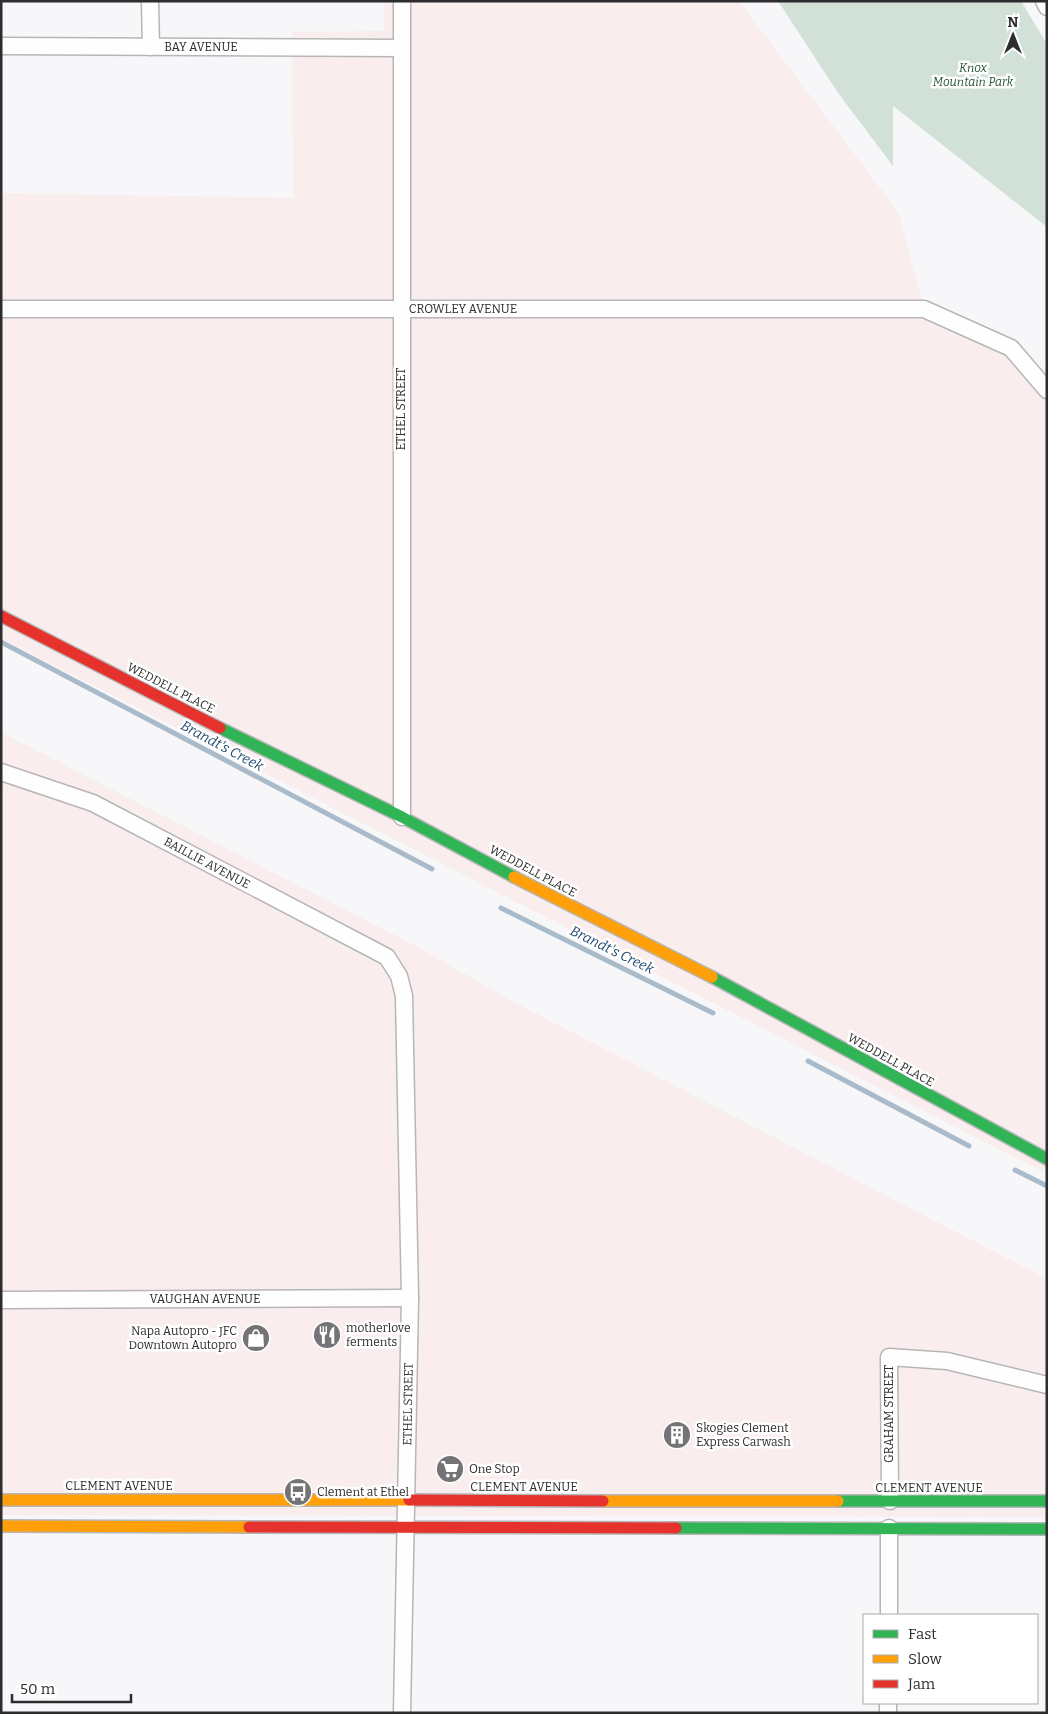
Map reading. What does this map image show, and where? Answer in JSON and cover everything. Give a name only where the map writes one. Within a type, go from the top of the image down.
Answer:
[{"type":"main road","name":"WEDDELL PLACE","points":[[1,616],[144,690],[402,817],[548,895],[694,968],[1047,1159]]},
{"type":"main road","name":"CLEMENT AVENUE","points":[[1,1500],[1047,1501]]},
{"type":"main road","points":[[889,1528],[897,1520],[906,1519],[1008,1517]]},
{"type":"main road","points":[[1,1526],[1047,1529]]},
{"type":"street","points":[[150,1],[151,47]]},
{"type":"street","name":"ETHEL STREET","points":[[402,1],[400,309],[402,817]]},
{"type":"street","points":[[1044,1],[1047,7]]},
{"type":"street","name":"BAY AVENUE","points":[[1,46],[401,48]]},
{"type":"street","name":"CROWLEY AVENUE","points":[[1,309],[924,309],[1011,348],[1047,390]]},
{"type":"street","name":"BAILLIE AVENUE","points":[[1,772],[92,803],[386,957],[399,976]]},
{"type":"street","name":"ETHEL STREET","points":[[399,976],[404,996],[410,1298],[402,1713]]},
{"type":"street","name":"VAUGHAN AVENUE","points":[[1,1300],[410,1298]]},
{"type":"street","name":"GRAHAM STREET","points":[[890,1501],[889,1357],[947,1361],[1047,1385]]},
{"type":"street","points":[[889,1528],[889,1614]]},
{"type":"shaded area","points":[[384,1],[739,1],[899,213],[924,309],[1011,348],[1047,387],[1047,1174],[1,638],[1,193],[293,198],[292,32],[384,31]]},
{"type":"shaded area","points":[[1,732],[416,946],[514,1002],[1047,1279],[1047,1517],[1,1515]]},
{"type":"green space","name":"Knox Mountain Park","points":[[778,1],[1021,1],[1047,44],[1047,227],[893,106],[893,166],[838,93]]},
{"type":"waterway","name":"Brandt's Creek","points":[[1,642],[432,869]]},
{"type":"waterway","name":"Brandt's Creek","points":[[501,908],[713,1013]]},
{"type":"waterway","name":"Brandt's Creek","points":[[808,1061],[969,1146]]},
{"type":"waterway","name":"Brandt's Creek","points":[[1015,1170],[1047,1186]]},
{"type":"traffic: fast","points":[[220,728],[402,817],[514,877]]},
{"type":"traffic: fast","points":[[712,977],[1047,1159]]},
{"type":"traffic: fast","points":[[838,1501],[1047,1501]]},
{"type":"traffic: fast","points":[[676,1528],[1047,1529]]},
{"type":"traffic: slow","points":[[514,877],[712,977]]},
{"type":"traffic: slow","points":[[1,1500],[409,1500]]},
{"type":"traffic: slow","points":[[603,1501],[838,1501]]},
{"type":"traffic: slow","points":[[1,1526],[249,1527]]},
{"type":"traffic: jam","points":[[1,616],[220,728]]},
{"type":"traffic: jam","points":[[409,1500],[603,1501]]},
{"type":"traffic: jam","points":[[249,1527],[676,1528]]},
{"type":"place","name":"motherlove ferments","points":[[327,1335]]},
{"type":"place","name":"Napa Autopro - JFC Downtown Autopro","points":[[256,1338]]},
{"type":"place","name":"Skogies Clement Express Carwash","points":[[677,1435]]},
{"type":"place","name":"One Stop","points":[[450,1469]]},
{"type":"place","name":"Clement at Ethel","points":[[298,1492]]}]
